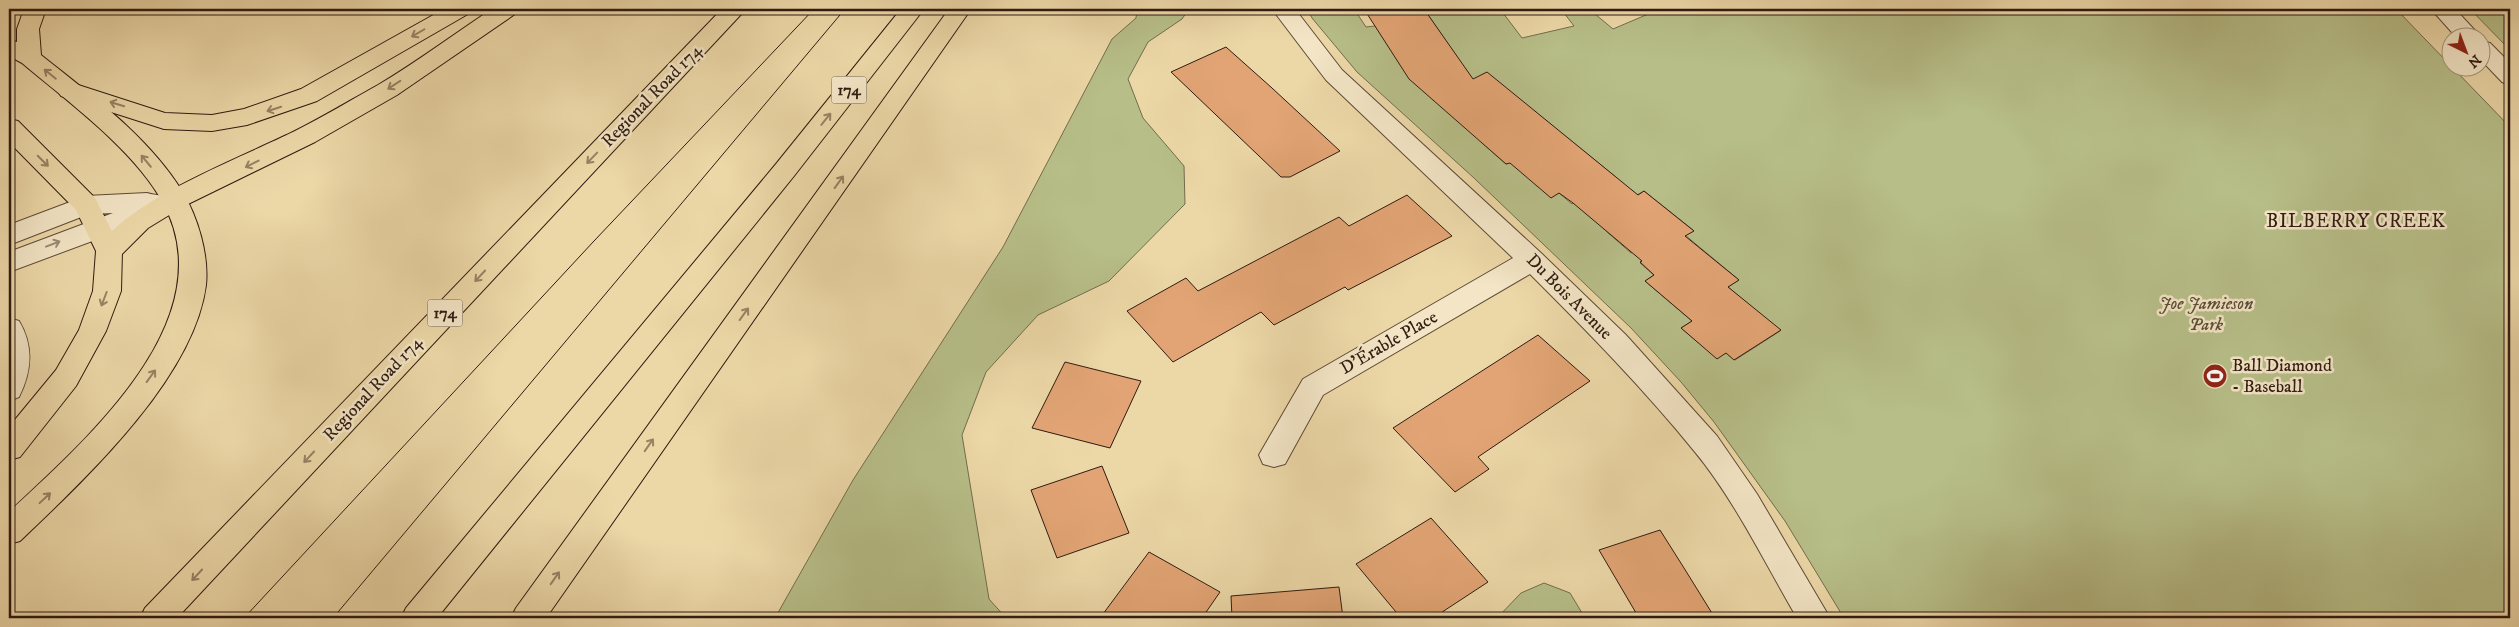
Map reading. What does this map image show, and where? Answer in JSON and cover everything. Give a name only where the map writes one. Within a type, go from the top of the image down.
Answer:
[{"type":"main road","points":[[30,58],[28,29],[35,9]]},
{"type":"main road","points":[[69,90],[164,121],[212,123],[246,117],[309,95],[460,9]]},
{"type":"main road","points":[[103,239],[140,221],[175,200],[306,136],[389,88],[507,9]]},
{"type":"main road","name":"Regional Road 174","points":[[156,618],[735,9]]},
{"type":"main road","name":"174","points":[[417,618],[784,170],[913,9]]},
{"type":"main road","points":[[527,618],[960,9]]},
{"type":"main road","points":[[9,47],[30,58],[145,158],[175,200],[191,252],[192,286],[180,325],[159,365],[121,418],[68,476],[9,531]]},
{"type":"main road","points":[[9,126],[86,204],[103,239],[107,291],[92,331],[66,378],[9,448]]},
{"type":"main road","points":[[441,618],[668,334],[784,170]]},
{"type":"street","name":"Du Bois Avenue","points":[[1284,9],[1334,75],[1532,260],[1616,344],[1707,445],[1746,503],[1814,618]]},
{"type":"street","points":[[2442,9],[2461,28]]},
{"type":"street","points":[[2492,58],[2510,77]]},
{"type":"street","points":[[9,235],[86,204],[175,200]]},
{"type":"street","points":[[9,262],[103,239]]},
{"type":"street","name":"D'Érable Place","points":[[1274,455],[1312,388],[1532,260]]},
{"type":"street","points":[[9,329],[16,347],[16,362],[9,389]]},
{"type":"green space","points":[[1137,9],[1189,9],[1182,19],[1148,42],[1128,79],[1143,118],[1184,166],[1185,204],[1109,281],[1038,315],[986,372],[962,435],[989,599],[1006,618],[775,618],[853,480],[1003,247],[1112,39],[1136,18]]},
{"type":"green space","name":"Joe Jamieson Park","points":[[1307,9],[1354,9],[1366,27],[1375,26],[1457,57],[1424,9],[1500,9],[1522,38],[1574,26],[1561,9],[1589,9],[1613,29],[1660,9],[2396,9],[2442,57],[2442,78],[2463,78],[2510,127],[2510,618],[1844,618],[1785,521],[1714,422],[1681,382],[1631,328],[1474,178],[1357,72],[1312,18]],"holes":[[[1487,73],[1617,178],[1572,204],[1559,193],[1551,197],[1517,159],[1506,164],[1481,142]],[[1644,191],[1693,230],[1685,235],[1739,280],[1728,287],[1780,331],[1735,360],[1726,353],[1717,358],[1681,328],[1692,321],[1645,281],[1654,275],[1640,263],[1648,257],[1639,249],[1631,253],[1606,231],[1600,216]]]},
{"type":"green space","points":[[2470,9],[2510,9],[2510,50],[2492,32],[2492,28],[2489,28]]},
{"type":"green space","points":[[1544,583],[1570,593],[1585,618],[1497,618],[1521,593]]},
{"type":"building","points":[[1364,9],[1424,9],[1473,79],[1487,72],[1638,195],[1644,191],[1694,231],[1685,236],[1739,280],[1728,287],[1781,330],[1734,360],[1726,353],[1717,359],[1681,328],[1692,321],[1645,281],[1654,275],[1640,262],[1642,261],[1559,193],[1551,198],[1510,163],[1506,164],[1409,79]]},
{"type":"building","points":[[1226,47],[1340,151],[1290,177],[1281,177],[1171,72]]},
{"type":"building","points":[[1407,195],[1452,236],[1348,290],[1345,287],[1274,325],[1261,312],[1173,362],[1127,311],[1186,278],[1198,291],[1339,217],[1349,226]]},
{"type":"building","points":[[1538,335],[1590,381],[1478,457],[1489,469],[1455,492],[1393,428]]},
{"type":"building","points":[[1065,362],[1141,381],[1110,448],[1032,428]]},
{"type":"building","points":[[1102,466],[1129,533],[1057,558],[1031,490]]},
{"type":"building","points":[[1431,518],[1488,582],[1433,618],[1401,618],[1356,564]]},
{"type":"building","points":[[1660,530],[1715,618],[1639,618],[1599,550]]},
{"type":"building","points":[[1149,552],[1220,592],[1202,618],[1100,618]]},
{"type":"building","points":[[1339,587],[1343,618],[1232,618],[1231,596]]},
{"type":"tram line","points":[[244,618],[594,241],[814,9]]},
{"type":"tram line","points":[[333,618],[845,9]]},
{"type":"place","name":"Ball Diamond - Baseball","points":[[2215,376]]},
{"type":"district","name":"BILBERRY CREEK","points":[[2356,221]]}]
